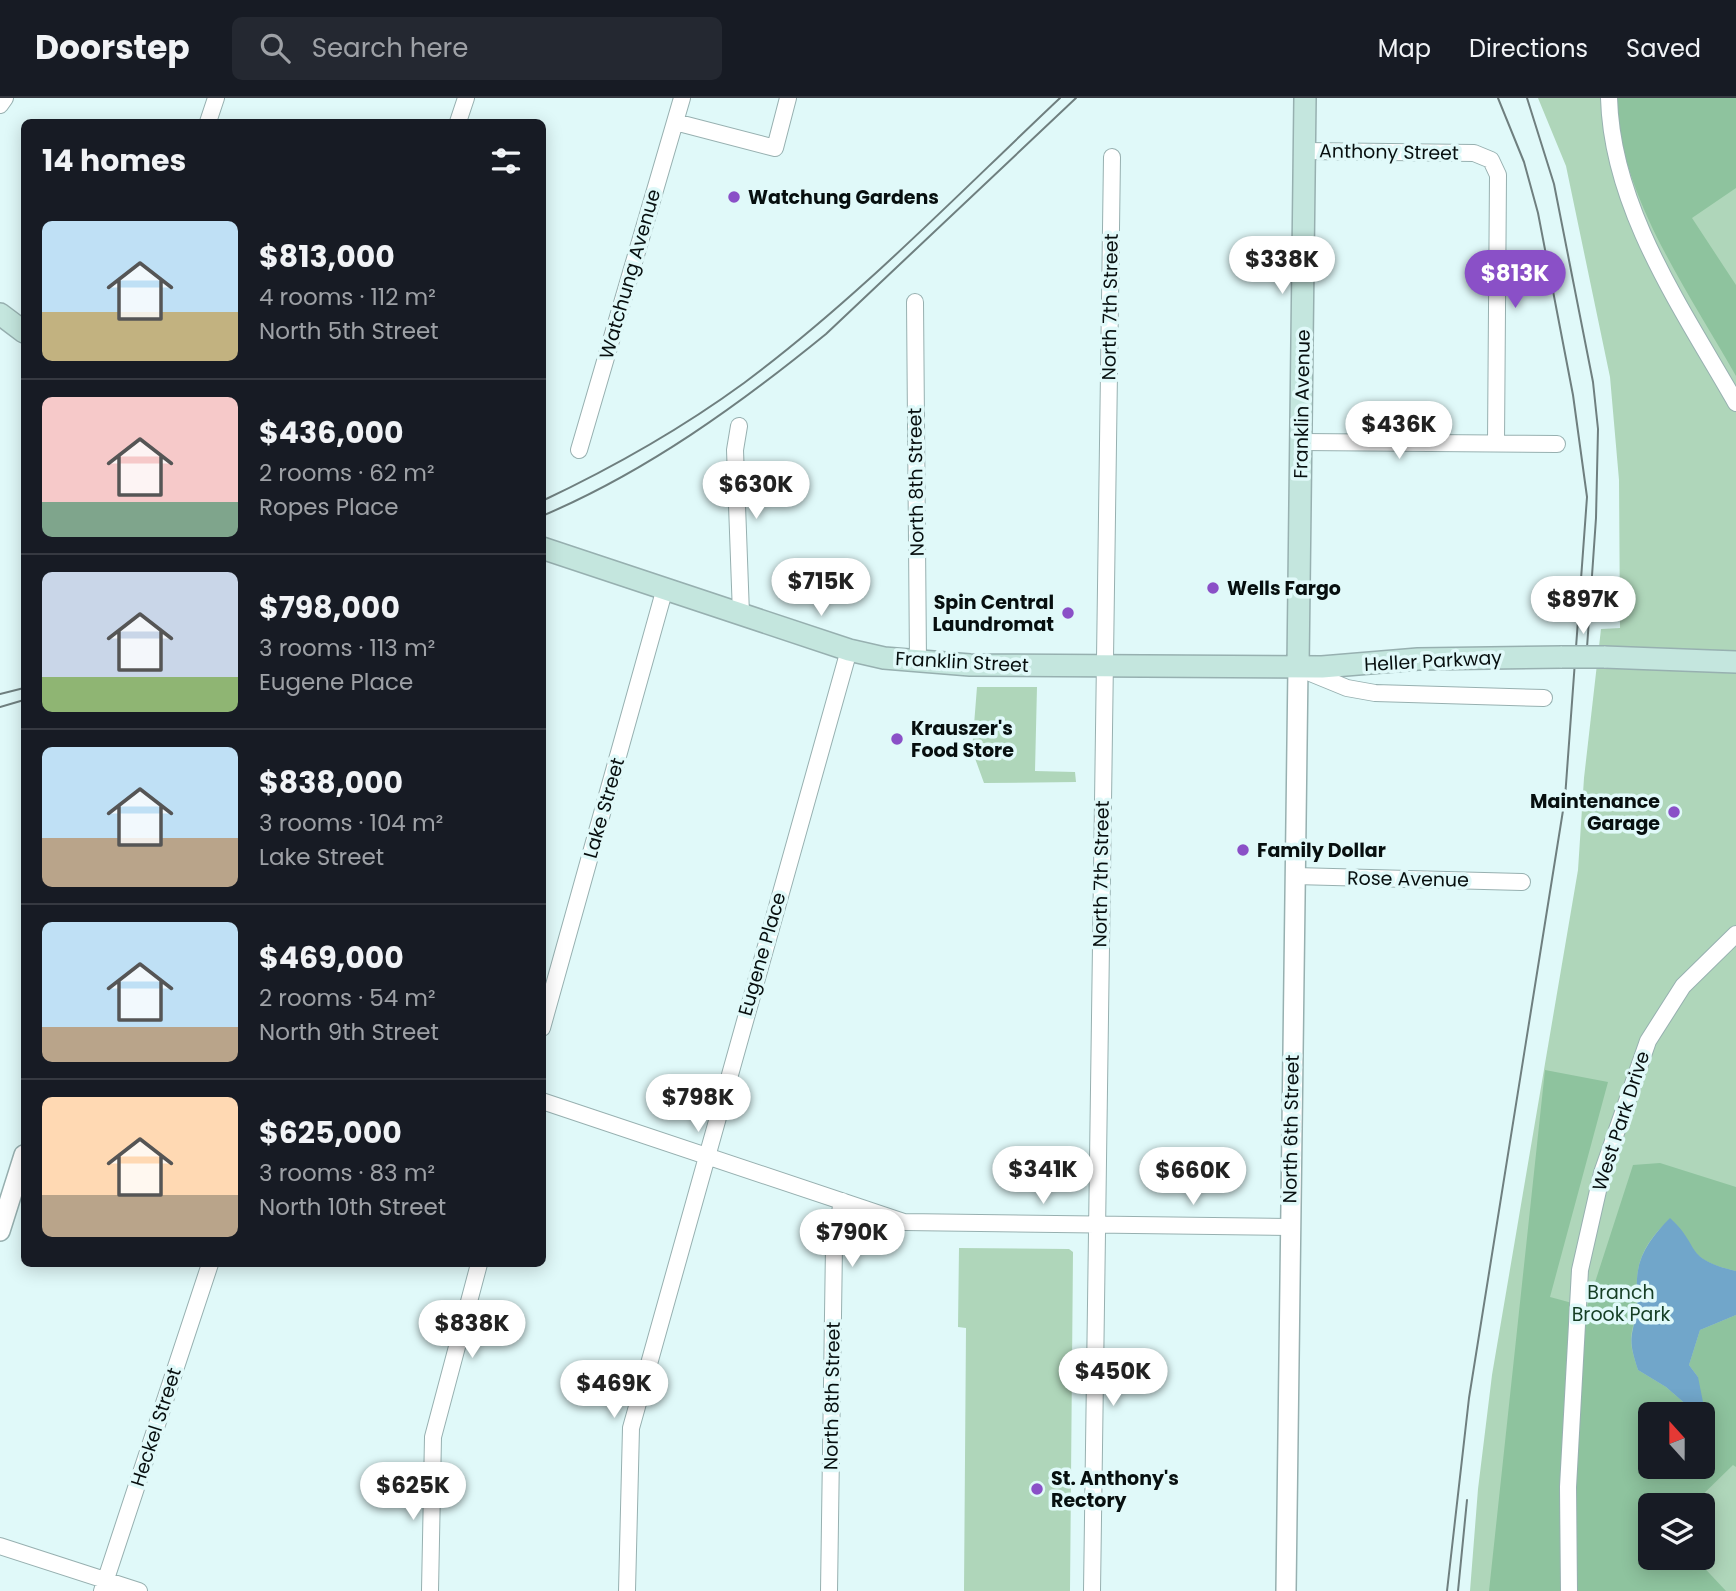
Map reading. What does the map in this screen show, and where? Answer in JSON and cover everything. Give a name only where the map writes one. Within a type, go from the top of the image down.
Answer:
[{"type":"main road","name":"Franklin Avenue","points":[[1298,667],[1305,98]]},
{"type":"main road","points":[[0,314],[21,330]]},
{"type":"main road","name":"Franklin Street","points":[[546,549],[849,650],[918,662],[1104,665]]},
{"type":"main road","name":"Heller Parkway","points":[[1104,665],[1298,667],[1418,659],[1562,657],[1736,662]]},
{"type":"street","points":[[0,105],[5,98]]},
{"type":"street","points":[[209,119],[216,98]]},
{"type":"street","points":[[459,119],[467,98]]},
{"type":"street","name":"Watchung Avenue","points":[[579,450],[682,98]]},
{"type":"street","points":[[675,122],[775,148],[788,98]]},
{"type":"street","points":[[1609,98],[1617,157],[1639,222],[1684,314],[1736,403]]},
{"type":"street","name":"Anthony Street","points":[[1304,151],[1474,153],[1491,160],[1497,176],[1496,443]]},
{"type":"street","name":"North 7th Street","points":[[1092,1591],[1112,157]]},
{"type":"street","name":"North 8th Street","points":[[915,302],[918,662]]},
{"type":"street","points":[[739,426],[735,450],[741,614]]},
{"type":"street","points":[[1301,442],[1558,444]]},
{"type":"street","name":"Lake Street","points":[[546,1014],[665,589]]},
{"type":"street","name":"Eugene Place","points":[[628,1591],[629,1436],[705,1155],[849,650]]},
{"type":"street","name":"Heller Parkway","points":[[1298,667],[1347,688],[1375,693],[1544,698]]},
{"type":"street","name":"North 6th Street","points":[[1286,1591],[1298,667]]},
{"type":"street","name":"Rose Avenue","points":[[1295,876],[1522,881]]},
{"type":"street","name":"West Park Drive","points":[[1569,1591],[1568,1487],[1580,1270],[1602,1173],[1647,1041],[1683,986],[1736,934]]},
{"type":"street","points":[[546,1102],[904,1222],[1289,1227]]},
{"type":"street","points":[[0,1231],[21,1164]]},
{"type":"street","name":"North 8th Street","points":[[829,1591],[834,1246],[842,1201]]},
{"type":"street","name":"Heckel Street","points":[[104,1586],[209,1267]]},
{"type":"street","points":[[430,1591],[432,1453],[435,1427],[478,1267]]},
{"type":"street","points":[[0,1546],[104,1586],[139,1591]]},
{"type":"green space","name":"Branch Brook Park","points":[[1538,98],[1736,98],[1736,1591],[1470,1591],[1478,1489],[1492,1375],[1578,870],[1584,778],[1601,629],[1620,628],[1619,480],[1610,377],[1566,166]]},
{"type":"green space","points":[[1615,98],[1736,98],[1736,188],[1692,218],[1736,285],[1736,376],[1678,277],[1643,208],[1620,136]]},
{"type":"green space","points":[[977,687],[1037,687],[1035,771],[1075,772],[1076,782],[984,783],[972,750]]},
{"type":"green space","points":[[1545,1070],[1608,1082],[1550,1297],[1587,1307],[1633,1165],[1660,1163],[1736,1187],[1736,1271],[1701,1258],[1670,1219],[1652,1238],[1640,1261],[1637,1307],[1631,1338],[1638,1370],[1666,1387],[1683,1402],[1638,1402],[1638,1479],[1715,1479],[1715,1402],[1690,1402],[1698,1377],[1689,1365],[1700,1330],[1736,1315],[1736,1467],[1733,1465],[1704,1493],[1638,1493],[1638,1570],[1706,1570],[1726,1591],[1489,1591]]},
{"type":"green space","points":[[959,1248],[1069,1249],[1073,1252],[1070,1591],[964,1591],[966,1328],[958,1327]]},
{"type":"water","points":[[1670,1218],[1700,1256],[1736,1271],[1736,1315],[1700,1330],[1689,1365],[1698,1377],[1703,1402],[1683,1402],[1666,1387],[1638,1370],[1632,1350],[1632,1332],[1637,1307],[1638,1270],[1643,1253]]},
{"type":"tram line","points":[[546,499],[671,432],[786,351],[906,245],[1060,98]]},
{"type":"tram line","points":[[546,514],[655,458],[760,386],[826,334],[1076,98]]},
{"type":"tram line","points":[[1447,1591],[1469,1398],[1565,798],[1587,497],[1573,395],[1538,213],[1524,162],[1498,98]]},
{"type":"tram line","points":[[1527,98],[1554,184],[1593,382],[1598,429],[1596,518],[1586,662]]},
{"type":"tram line","points":[[0,694],[21,689]]},
{"type":"tram line","points":[[0,707],[21,701]]},
{"type":"tram line","points":[[1458,1591],[1467,1500]]},
{"type":"place","name":"Watchung Gardens","points":[[734,197]]},
{"type":"place","name":"Wells Fargo","points":[[1213,588]]},
{"type":"place","name":"Spin Central Laundromat","points":[[1068,613]]},
{"type":"place","name":"Krauszer's Food Store","points":[[897,739]]},
{"type":"place","name":"Maintenance Garage","points":[[1674,812]]},
{"type":"place","name":"Family Dollar","points":[[1243,850]]},
{"type":"place","name":"St. Anthony's Rectory","points":[[1037,1489]]}]
